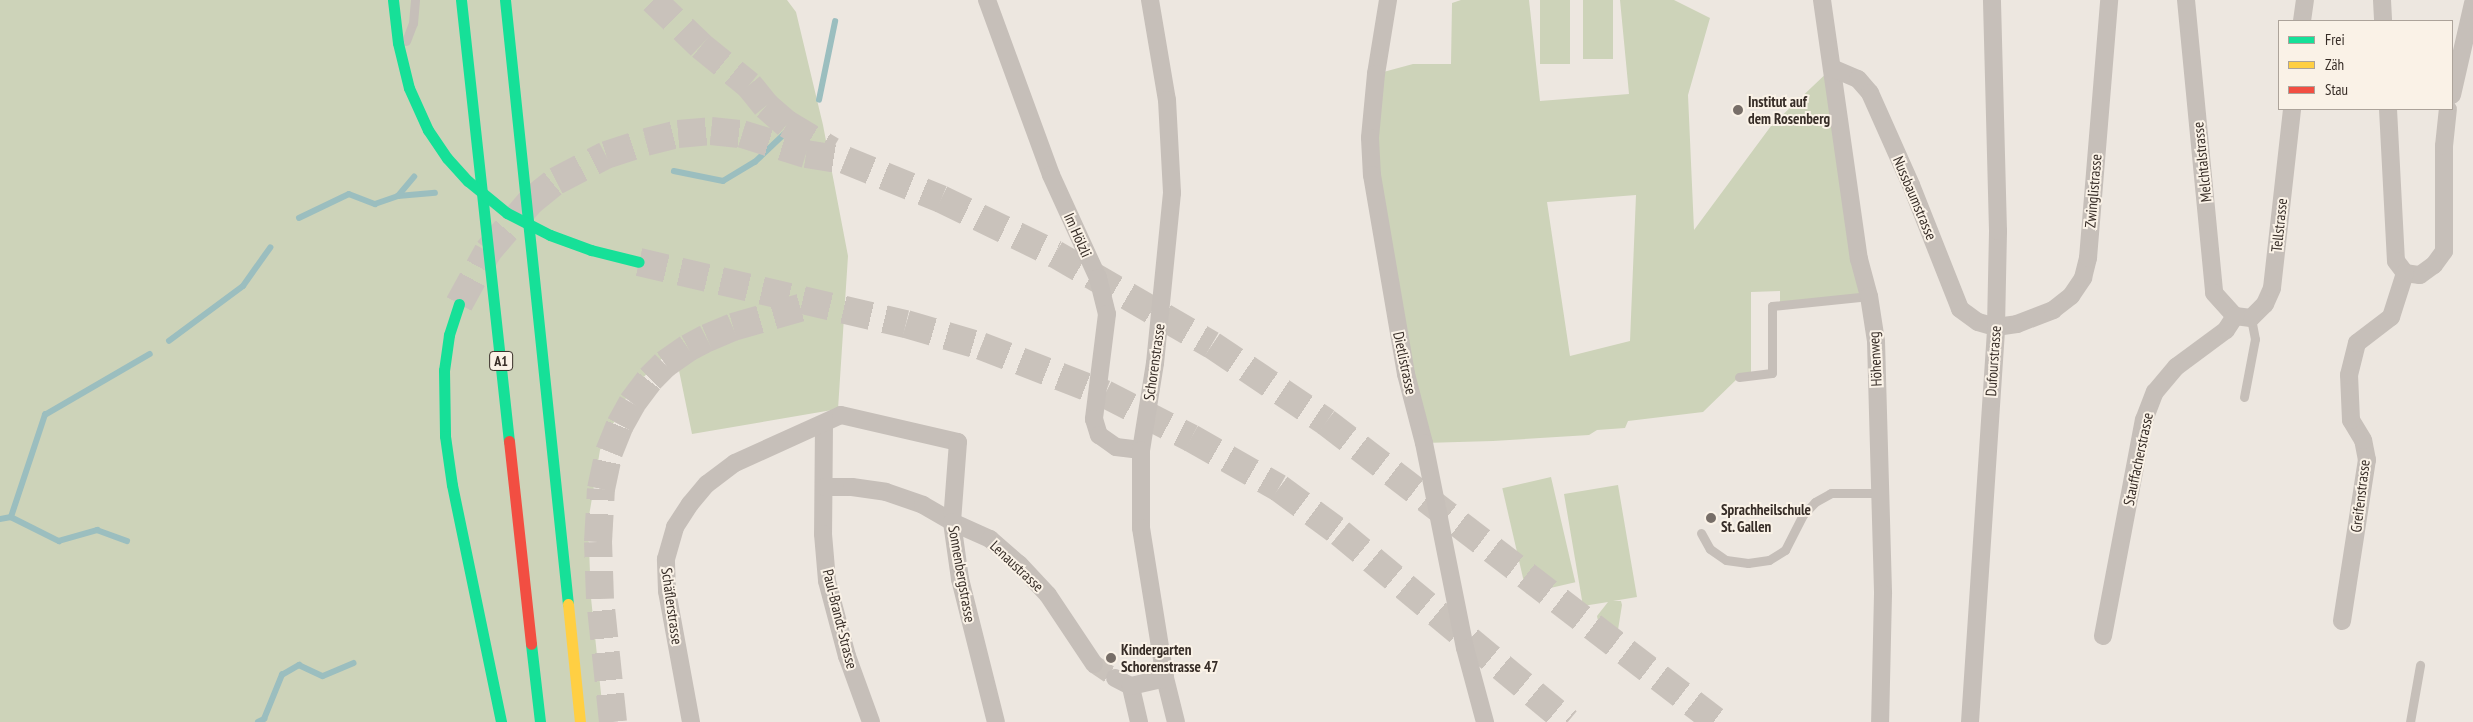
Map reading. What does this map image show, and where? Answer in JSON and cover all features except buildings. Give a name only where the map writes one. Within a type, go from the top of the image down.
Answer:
[{"type":"highway","points":[[393,0],[398,43],[409,88],[428,130],[447,158],[480,192],[507,213],[550,235],[591,250],[639,262]]},
{"type":"highway","name":"A1","points":[[462,0],[540,722]]},
{"type":"highway","points":[[505,0],[580,722]]},
{"type":"highway","points":[[459,304],[449,335],[444,370],[445,436],[452,485],[501,722]]},
{"type":"street","name":"Im Hölzli","points":[[987,0],[1051,175],[1100,287],[1107,314],[1094,419],[1099,434],[1116,447],[1141,450]]},
{"type":"street","name":"Schorenstrasse","points":[[1150,0],[1167,100],[1172,193],[1156,354],[1141,450],[1141,528],[1165,678],[1176,722]]},
{"type":"street","name":"Dietlistrasse","points":[[1388,0],[1376,74],[1370,138],[1372,175],[1406,374],[1424,443],[1465,648],[1486,722]]},
{"type":"street","name":"Höhenweg","points":[[1822,0],[1859,259],[1869,296],[1876,341],[1883,594],[1880,722]]},
{"type":"street","name":"Dufourstrasse","points":[[1970,722],[1996,327],[1998,231],[1992,0]]},
{"type":"street","name":"Zwinglistrasse","points":[[1996,327],[2017,324],[2053,310],[2071,296],[2082,278],[2088,258],[2109,0]]},
{"type":"street","name":"Melchtalstrasse","points":[[2186,0],[2214,293],[2243,317]]},
{"type":"street","points":[[2302,20],[2305,0]]},
{"type":"street","points":[[2382,0],[2383,20]]},
{"type":"street","points":[[2453,90],[2473,3]]},
{"type":"street","name":"Nussbaumstrasse","points":[[1832,68],[1858,79],[1870,93],[1911,185],[1960,309],[1978,322],[1996,327]]},
{"type":"street","name":"Tellstrasse","points":[[2243,317],[2265,304],[2272,288],[2292,110]]},
{"type":"street","points":[[2388,110],[2396,260],[2405,273],[2420,275],[2434,264],[2444,251],[2444,146],[2448,110]]},
{"type":"street","name":"Greifenstrasse","points":[[2342,621],[2367,460],[2362,440],[2351,420],[2349,375],[2357,343],[2391,317],[2405,273]]},
{"type":"street","name":"Stauffacherstrasse","points":[[2103,636],[2144,420],[2155,392],[2176,366],[2243,317]]},
{"type":"street","name":"Sonnenbergstrasse","points":[[824,424],[841,415],[958,442],[952,522],[960,579],[996,722]]},
{"type":"street","name":"Paul-Brandt-Strasse","points":[[824,424],[823,534],[826,581],[847,656],[871,722]]},
{"type":"street","name":"Schäflerstrasse","points":[[691,722],[667,591],[666,559],[675,527],[690,504],[707,484],[735,463],[824,424]]},
{"type":"street","name":"Lenaustrasse","points":[[824,487],[852,487],[886,492],[922,504],[952,522],[990,539],[1019,564],[1048,595],[1094,664]]},
{"type":"street","points":[[1115,678],[1131,686],[1165,678]]},
{"type":"street","points":[[1131,686],[1139,722]]},
{"type":"lane","points":[[405,46],[413,23],[415,0]]},
{"type":"lane","points":[[1739,377],[1772,373],[1772,306],[1869,296]]},
{"type":"lane","points":[[2243,317],[2255,339],[2244,397]]},
{"type":"lane","points":[[1701,533],[1710,549],[1726,560],[1748,562],[1769,560],[1785,550],[1802,516],[1815,502],[1832,493],[1879,493]]},
{"type":"lane","points":[[2410,722],[2420,665]]},
{"type":"green space","points":[[0,0],[787,0],[796,12],[823,125],[848,256],[838,409],[692,434],[674,346],[629,392],[600,450],[588,522],[591,598],[604,722],[0,722]]},
{"type":"green space","points":[[1461,0],[1529,0],[1540,101],[1629,94],[1620,0],[1674,0],[1710,18],[1688,95],[1694,230],[1771,126],[1832,68],[1869,296],[1780,305],[1780,291],[1751,292],[1751,375],[1739,377],[1703,412],[1628,421],[1625,428],[1597,430],[1589,435],[1424,443],[1381,236],[1376,74],[1413,64],[1451,64],[1452,3]],"holes":[[[1636,195],[1630,341],[1570,356],[1547,202]]]},
{"type":"green space","points":[[1540,0],[1570,0],[1570,64],[1540,64]]},
{"type":"green space","points":[[1583,0],[1613,0],[1613,59],[1583,59]]},
{"type":"green space","points":[[1551,477],[1575,582],[1527,593],[1502,488]]},
{"type":"green space","points":[[1618,485],[1637,597],[1613,601],[1621,601],[1622,605],[1617,636],[1610,642],[1601,635],[1597,616],[1608,602],[1583,606],[1564,494]]},
{"type":"waterway","points":[[819,100],[835,22]]},
{"type":"waterway","points":[[674,171],[723,181],[755,162],[798,121]]},
{"type":"waterway","points":[[299,218],[349,194],[375,204],[398,196],[414,177]]},
{"type":"waterway","points":[[398,196],[435,193]]},
{"type":"waterway","points":[[169,341],[243,286],[270,248]]},
{"type":"waterway","points":[[0,519],[11,517],[45,415],[150,354]]},
{"type":"waterway","points":[[11,517],[59,541],[97,530],[127,541]]},
{"type":"waterway","points":[[258,722],[264,719],[282,675],[299,665],[323,676],[353,663]]},
{"type":"tunnel","points":[[653,0],[701,46],[749,85],[766,106],[787,124],[832,151]]},
{"type":"tunnel","points":[[459,304],[488,251],[531,201],[556,181],[606,155],[678,134],[711,131],[742,134],[806,154],[845,160],[941,199],[1055,254],[1212,345],[1326,422],[1717,722]]},
{"type":"tunnel","points":[[639,262],[906,324],[981,346],[1105,394],[1191,438],[1279,488],[1340,533],[1568,722]]},
{"type":"tunnel","points":[[613,722],[600,599],[598,542],[601,489],[609,452],[620,425],[632,403],[650,379],[665,364],[688,348],[733,327],[810,305]]},
{"type":"tunnel","points":[[1094,664],[1115,678]]},
{"type":"traffic: fast","points":[[393,0],[398,43],[409,88],[428,130],[447,158],[468,181],[507,213],[550,235],[591,250]]},
{"type":"traffic: fast","points":[[461,0],[509,441]]},
{"type":"traffic: fast","points":[[505,0],[568,604]]},
{"type":"traffic: fast","points":[[591,250],[639,262]]},
{"type":"traffic: fast","points":[[459,304],[449,335],[444,370],[445,436],[452,485],[501,722]]},
{"type":"traffic: fast","points":[[531,644],[540,722]]},
{"type":"traffic: slow","points":[[568,604],[580,722]]},
{"type":"traffic: jam","points":[[509,441],[531,644]]},
{"type":"place","name":"Institut auf dem Rosenberg","points":[[1738,110]]},
{"type":"place","name":"Sprachheilschule St. Gallen","points":[[1711,518]]},
{"type":"place","name":"Kindergarten Schorenstrasse 47","points":[[1111,658]]}]
